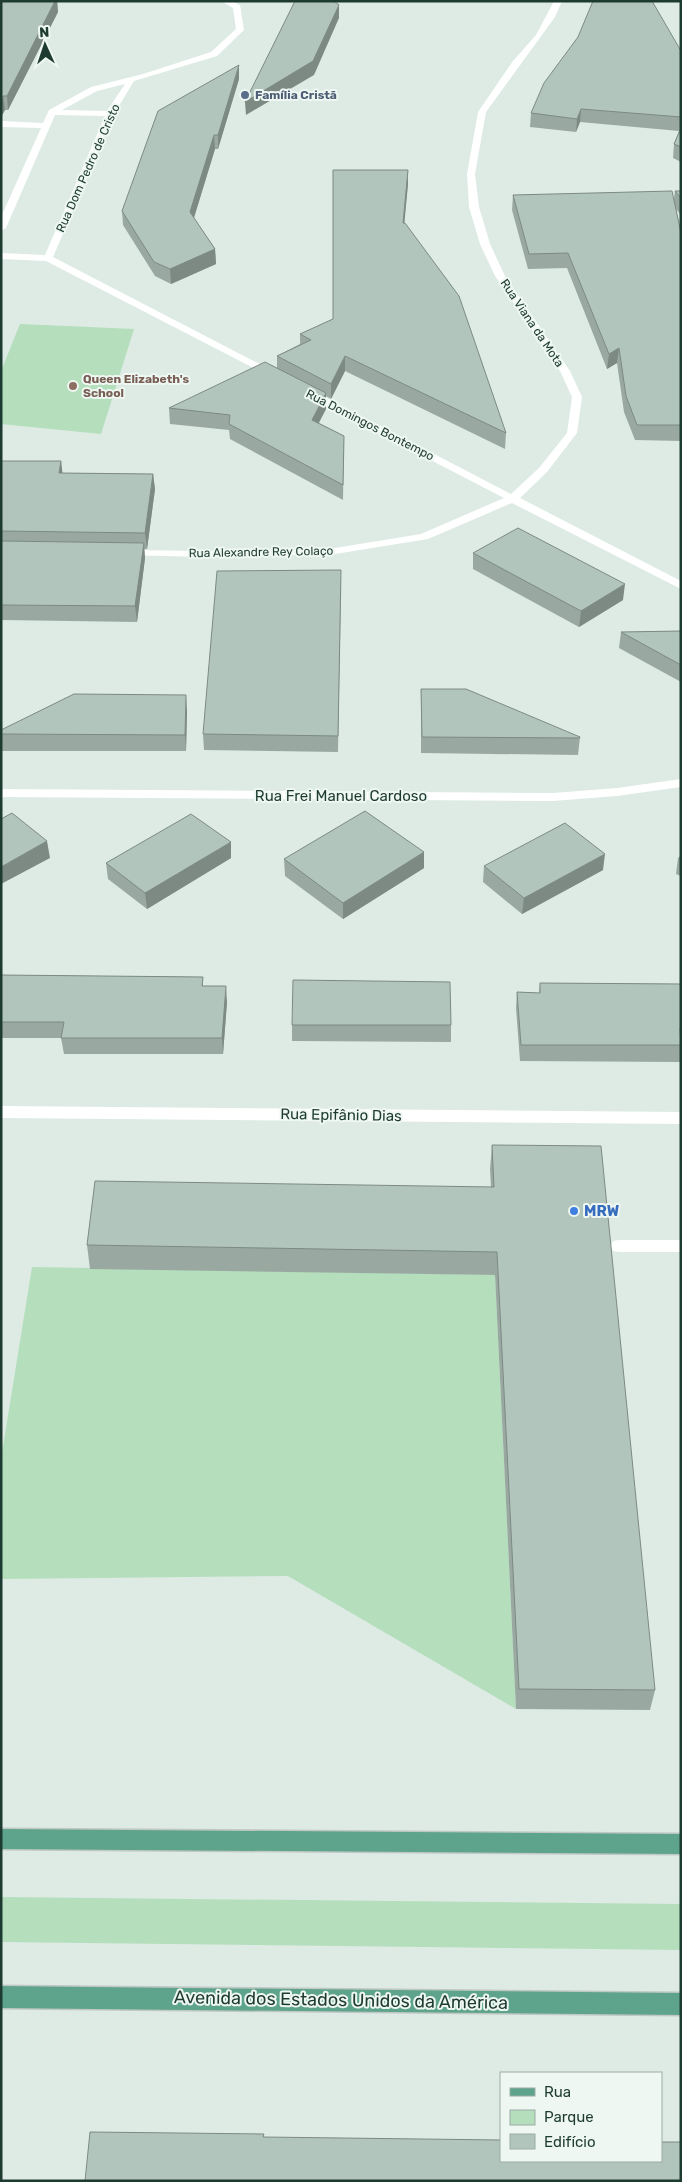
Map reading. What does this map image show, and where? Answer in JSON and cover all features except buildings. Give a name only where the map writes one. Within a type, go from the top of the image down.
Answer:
[{"type":"main road","points":[[1,1839],[681,1844]]},
{"type":"main road","name":"Avenida dos Estados Unidos da América","points":[[1,1997],[681,2004]]},
{"type":"street","name":"Rua Dom Pedro de Cristo","points":[[52,112],[94,89],[131,80],[214,54],[240,30],[237,7],[226,1]]},
{"type":"street","name":"Rua Viana da Mota","points":[[512,499],[543,470],[572,433],[577,397],[565,371],[500,276],[485,244],[474,208],[471,174],[482,112],[516,63],[539,36],[558,1]]},
{"type":"street","name":"Rua Dom Pedro de Cristo","points":[[48,258],[110,114],[131,80]]},
{"type":"street","points":[[1,228],[52,112],[110,114]]},
{"type":"street","points":[[1,124],[46,126]]},
{"type":"street","points":[[1,256],[48,258],[285,381]]},
{"type":"street","name":"Rua Domingos Bontempo","points":[[302,390],[681,586]]},
{"type":"street","name":"Rua Alexandre Rey Colaço","points":[[109,553],[207,554],[335,551],[424,537],[512,499]]},
{"type":"street","name":"Rua Frei Manuel Cardoso","points":[[1,793],[553,797],[617,792],[681,783]]},
{"type":"street","name":"Rua Epifânio Dias","points":[[1,1112],[681,1118]]},
{"type":"street","points":[[619,1246],[681,1246]]},
{"type":"green space","name":"Queen Elizabeth's School","points":[[20,324],[134,329],[101,434],[1,424],[1,371]]},
{"type":"green space","points":[[32,1267],[495,1275],[516,1709],[288,1576],[1,1579],[1,1459]]},
{"type":"green space","points":[[1,1897],[681,1904],[681,1950],[1,1942]]},
{"type":"place","name":"Família Cristã","points":[[245,95]]},
{"type":"place","name":"Queen Elizabeth's School","points":[[73,386]]},
{"type":"place","name":"MRW","points":[[574,1211]]}]
